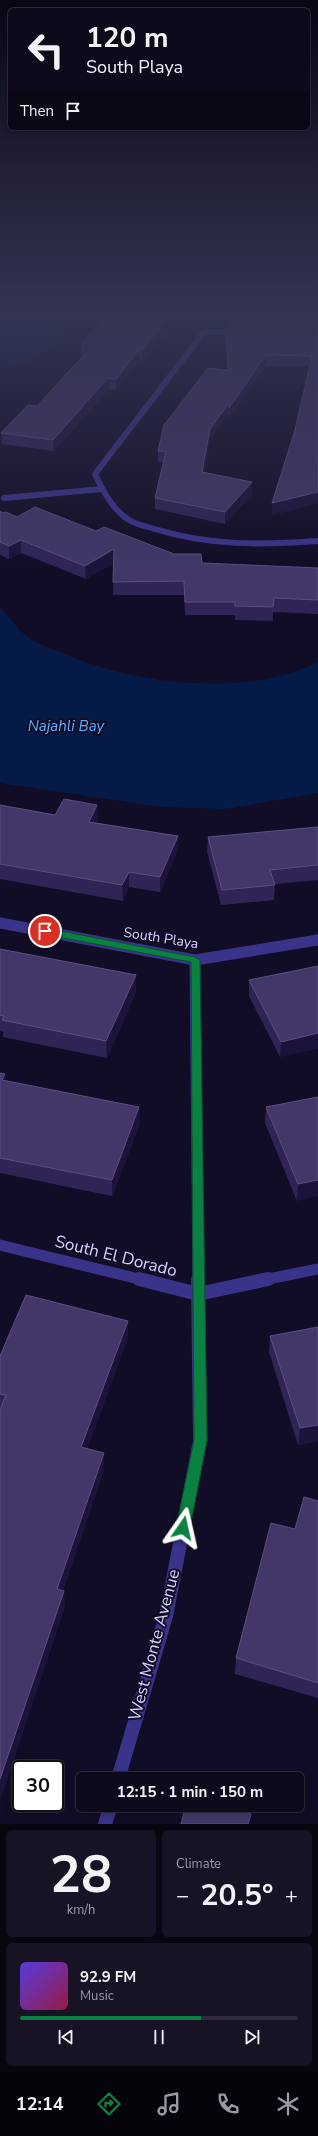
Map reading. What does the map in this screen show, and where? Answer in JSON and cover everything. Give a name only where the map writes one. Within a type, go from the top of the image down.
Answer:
[{"type":"street","points":[[152,399],[95,474],[106,498],[130,520],[169,534],[216,543],[270,545],[318,541]]},
{"type":"street","points":[[4,498],[102,489]]},
{"type":"street","name":"South Playa","points":[[0,923],[195,960],[318,940]]},
{"type":"street","name":"West Monte Avenue","points":[[120,1772],[166,1616],[200,1440],[195,960]]},
{"type":"street","name":"South El Dorado","points":[[0,1245],[198,1294],[318,1269]]},
{"type":"street","points":[[105,1824],[109,1812]]},
{"type":"water","name":"Najahli Bay","points":[[0,608],[25,635],[40,644],[89,663],[120,672],[154,679],[189,683],[223,684],[257,681],[289,674],[318,662],[318,793],[227,809],[161,807],[0,783]]},
{"type":"building","points":[[43,399],[89,399],[53,440],[1,433],[28,405],[37,406]]},
{"type":"building","points":[[184,399],[235,399],[229,408],[229,403],[210,429],[202,472],[252,482],[225,512],[155,498],[166,451],[158,451],[164,425]]},
{"type":"building","points":[[302,399],[318,399],[318,492],[272,503],[295,430]]},
{"type":"building","points":[[35,507],[96,531],[104,527],[174,554],[201,554],[202,563],[318,568],[318,600],[274,598],[273,607],[235,606],[235,602],[185,602],[184,581],[113,582],[114,549],[85,566],[21,540],[9,546],[0,542],[0,511],[17,517]]},
{"type":"building","points":[[64,799],[97,805],[89,822],[178,836],[160,877],[129,872],[122,885],[0,864],[0,805],[55,815]]},
{"type":"building","points":[[318,827],[318,865],[270,870],[275,885],[222,890],[208,837]]},
{"type":"building","points":[[0,949],[136,975],[106,1041],[2,1020],[4,1016],[0,1015]]},
{"type":"building","points":[[318,966],[318,1033],[281,1042],[249,980]]},
{"type":"building","points":[[0,1073],[5,1074],[2,1080],[139,1107],[112,1180],[0,1158]]},
{"type":"building","points":[[318,1097],[318,1180],[298,1184],[266,1107]]},
{"type":"building","points":[[26,1295],[128,1321],[81,1447],[104,1453],[57,1589],[64,1591],[0,1779],[0,1410],[6,1395],[0,1394],[0,1356]]},
{"type":"building","points":[[318,1327],[318,1425],[300,1428],[270,1336]]},
{"type":"building","points":[[304,1497],[318,1501],[318,1683],[236,1658],[271,1523],[295,1529]]},
{"type":"building","points":[[184,1812],[245,1812],[251,1814],[248,1824],[181,1824]]},
{"type":"route","points":[[45,931],[195,960],[200,1440],[183,1528]]}]
